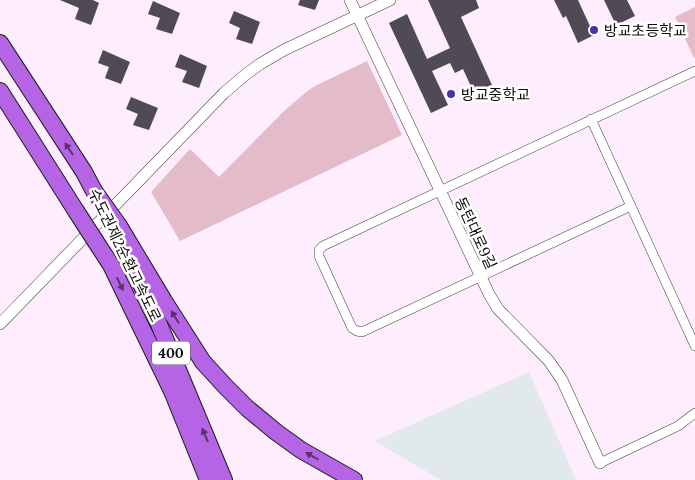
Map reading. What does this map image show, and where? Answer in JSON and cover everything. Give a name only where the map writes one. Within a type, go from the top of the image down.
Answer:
[{"type":"highway","name":"수도권제2순환고속도로","points":[[0,43],[84,172],[116,227],[224,480]]},
{"type":"highway","name":"수도권제2순환고속도로","points":[[0,91],[111,265],[172,391],[208,480]]},
{"type":"highway","points":[[116,227],[203,362],[225,386],[247,408],[276,432],[301,450],[354,480]]},
{"type":"street","name":"동탄대로9길","points":[[350,0],[489,294],[498,309],[556,370],[600,462]]},
{"type":"street","points":[[0,324],[224,93],[245,74],[284,50],[390,0]]},
{"type":"street","points":[[631,206],[362,332],[352,328],[319,256],[319,250],[323,246],[695,71]]},
{"type":"street","points":[[591,119],[695,346]]},
{"type":"street","points":[[600,462],[678,426],[695,413]]},
{"type":"shaded area","points":[[695,7],[695,58],[694,58],[675,17]]},
{"type":"shaded area","points":[[367,61],[402,135],[180,241],[151,192],[190,149],[219,177],[283,112],[305,93],[315,86]]},
{"type":"shaded area","points":[[529,372],[576,480],[441,480],[375,441]]},
{"type":"building","points":[[60,0],[93,0],[99,3],[91,25],[75,19],[79,8]]},
{"type":"building","points":[[300,0],[319,0],[315,10],[298,5]]},
{"type":"building","points":[[428,0],[476,0],[479,8],[461,17],[492,85],[474,93],[463,69],[455,73],[450,63],[432,71],[448,105],[431,113],[389,23],[407,14],[427,59],[450,48]]},
{"type":"building","points":[[554,0],[578,0],[594,35],[578,43],[566,16],[563,18]]},
{"type":"building","points":[[604,0],[627,0],[635,16],[616,25]]},
{"type":"building","points":[[153,1],[180,13],[172,34],[156,29],[160,18],[148,14]]},
{"type":"building","points":[[234,11],[260,22],[252,44],[236,39],[240,28],[229,23]]},
{"type":"building","points":[[103,50],[130,62],[121,84],[105,78],[109,67],[98,63]]},
{"type":"building","points":[[180,54],[207,66],[199,88],[182,82],[187,71],[175,67]]},
{"type":"building","points":[[131,97],[158,108],[149,130],[133,125],[138,114],[126,109]]},
{"type":"place","name":"방교초등학교","points":[[594,30]]},
{"type":"place","name":"방교중학교","points":[[451,94]]}]
